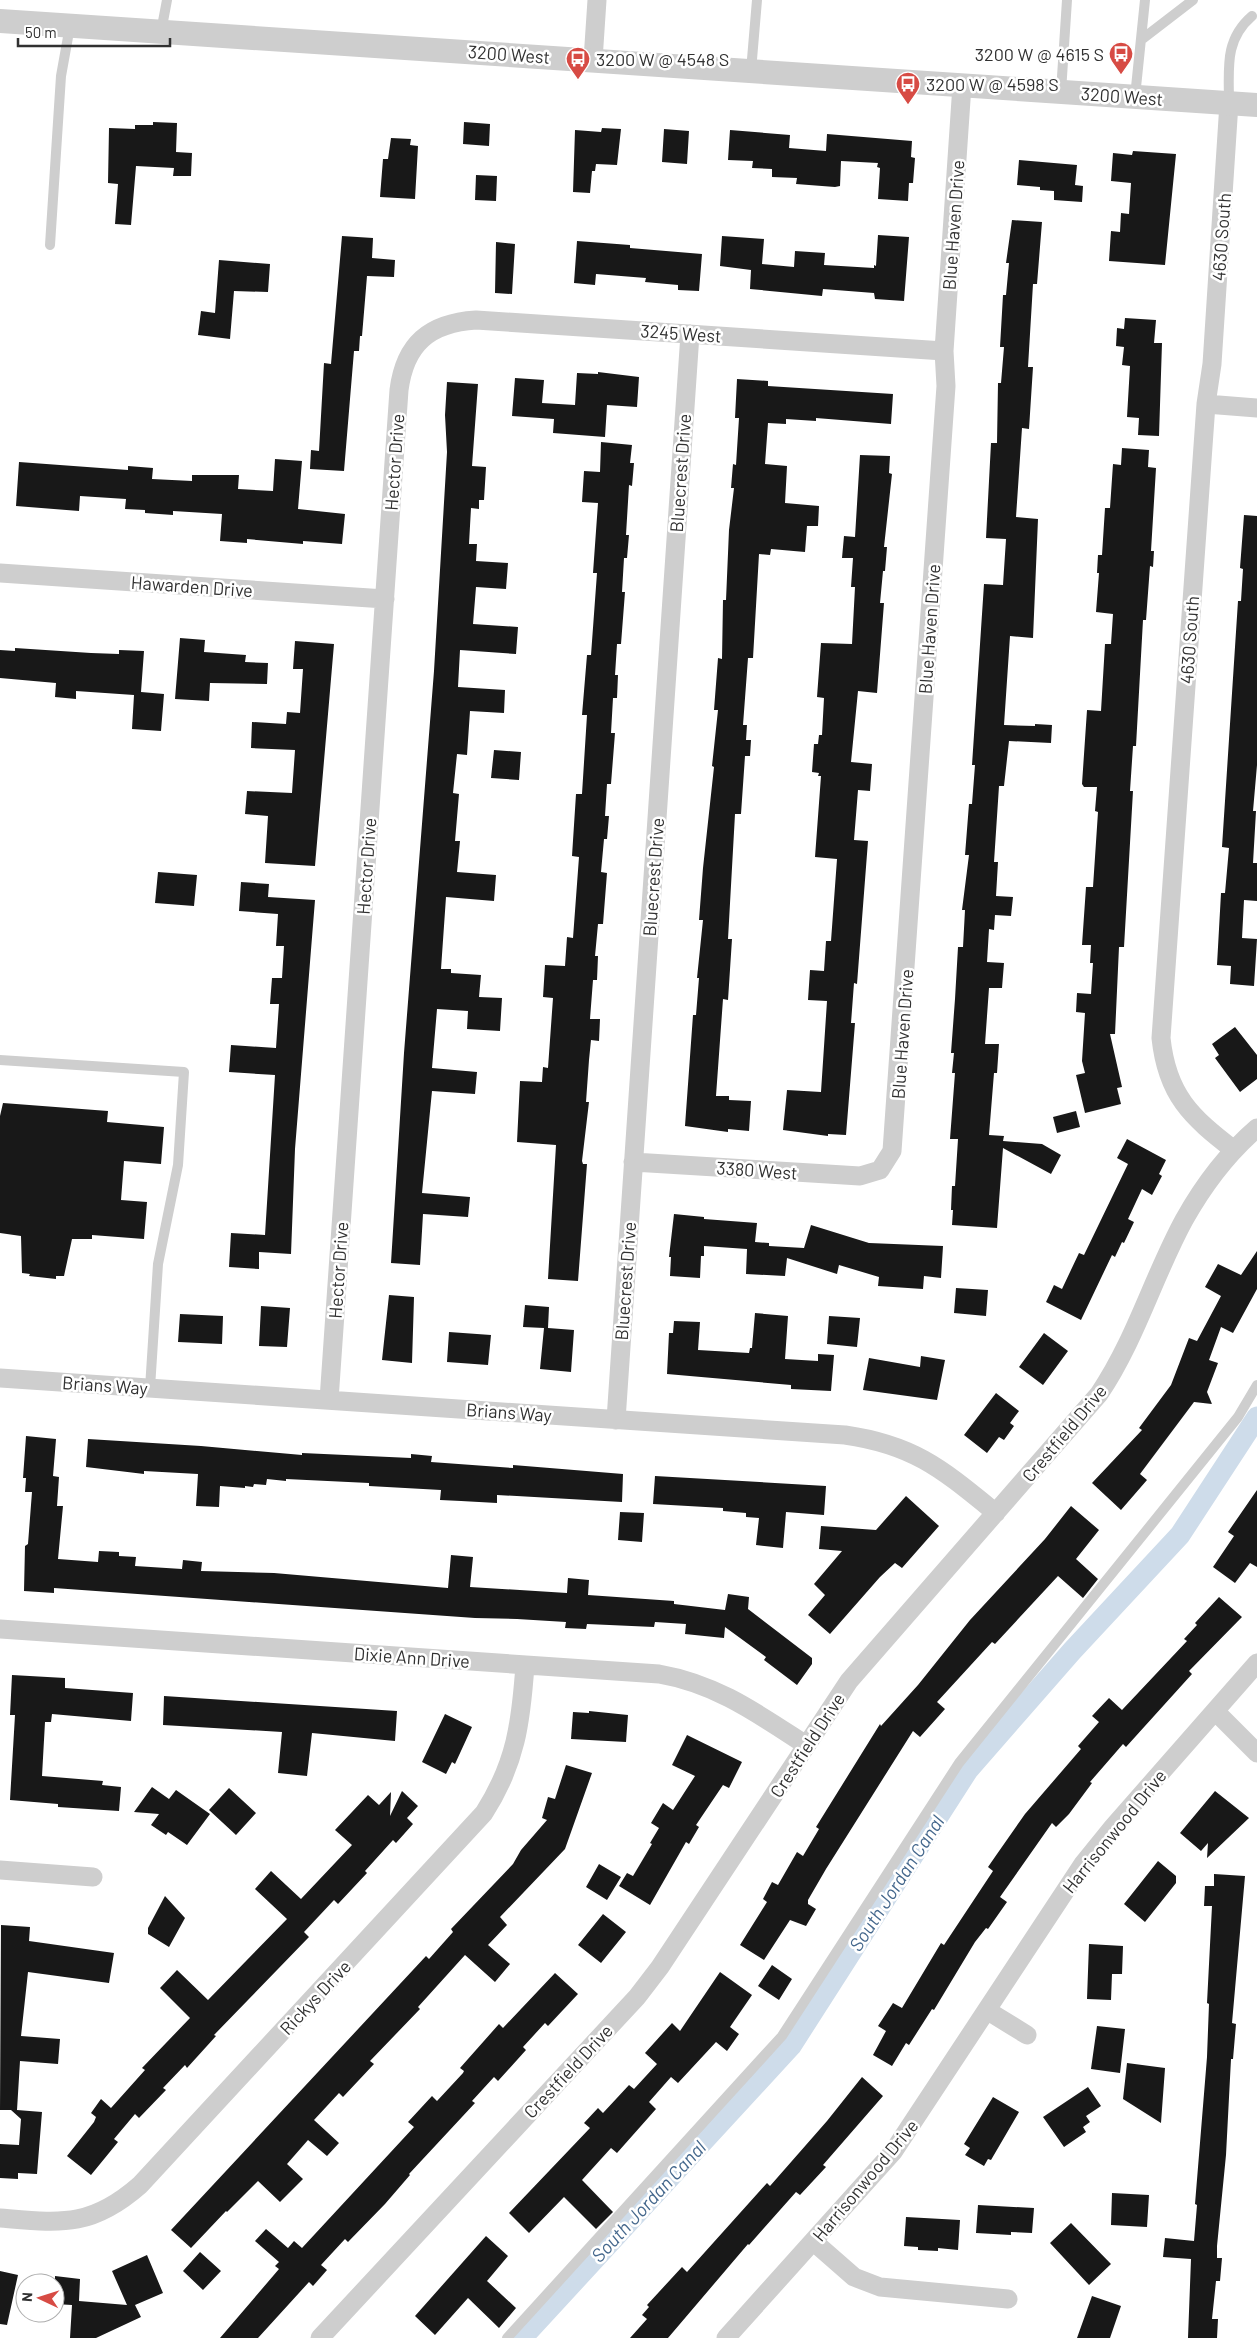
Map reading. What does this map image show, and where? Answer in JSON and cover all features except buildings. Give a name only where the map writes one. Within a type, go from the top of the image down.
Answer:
[{"type":"street","points":[[593,60],[597,0]]},
{"type":"street","name":"3200 West","points":[[0,21],[1257,105]]},
{"type":"street","name":"Blue Haven Drive","points":[[880,1170],[892,1151],[895,1139],[945,396],[944,351],[962,85]]},
{"type":"street","name":"4630 South","points":[[1229,103],[1212,364],[1206,404],[1161,1038],[1167,1073],[1180,1100],[1199,1122],[1234,1150]]},
{"type":"street","name":"3245 West","points":[[422,338],[442,327],[476,320],[944,351]]},
{"type":"street","name":"Bluecrest Drive","points":[[616,1420],[690,334]]},
{"type":"street","name":"Hector Drive","points":[[329,1400],[401,379],[408,356],[422,338]]},
{"type":"street","points":[[1206,404],[1257,408]]},
{"type":"street","name":"Hawarden Drive","points":[[0,573],[385,599]]},
{"type":"street","name":"Crestfield Drive","points":[[320,2338],[636,1997],[682,1937],[849,1681],[1084,1413],[1113,1373],[1126,1350],[1184,1221],[1208,1184],[1234,1150],[1257,1128]]},
{"type":"street","name":"3380 West","points":[[633,1162],[850,1176],[880,1170]]},
{"type":"street","name":"Brians Way","points":[[0,1378],[845,1435],[875,1440],[906,1450],[931,1462],[996,1512]]},
{"type":"street","name":"Dixie Ann Drive","points":[[0,1629],[659,1674],[694,1682],[730,1697],[806,1745]]},
{"type":"street","name":"Harrisonwood Drive","points":[[726,2338],[893,2152],[988,2011],[1083,1864],[1113,1827],[1257,1663]]},
{"type":"street","name":"Rickys Drive","points":[[0,2218],[52,2222],[78,2220],[92,2216],[117,2204],[140,2185],[484,1813],[502,1783],[514,1752],[521,1717],[525,1664]]},
{"type":"street","points":[[1215,1711],[1257,1753]]},
{"type":"street","points":[[0,1870],[93,1877]]},
{"type":"street","points":[[988,2011],[1027,2035]]},
{"type":"street","points":[[814,2242],[854,2276],[874,2285],[893,2290],[1008,2299]]},
{"type":"lane","points":[[161,32],[167,0]]},
{"type":"lane","points":[[751,71],[757,0]]},
{"type":"lane","points":[[1061,92],[1067,0]]},
{"type":"lane","points":[[1135,97],[1145,0]]},
{"type":"lane","points":[[1141,40],[1193,0]]},
{"type":"lane","points":[[1229,103],[1232,44],[1236,33],[1255,14]]},
{"type":"lane","points":[[50,245],[61,76],[70,26]]},
{"type":"lane","points":[[0,1060],[184,1072],[178,1165],[158,1264],[150,1388]]},
{"type":"lane","points":[[507,2338],[782,2036],[959,1763],[1238,1417],[1257,1385]]},
{"type":"waterway","name":"South Jordan Canal","points":[[522,2338],[791,2046],[968,1770],[1072,1651],[1180,1535],[1257,1417]]},
{"type":"place","name":"3200 W @ 4615 S","points":[[1121,75]]},
{"type":"place","name":"3200 W @ 4548 S","points":[[578,80]]},
{"type":"place","name":"3200 W @ 4598 S","points":[[908,105]]}]
